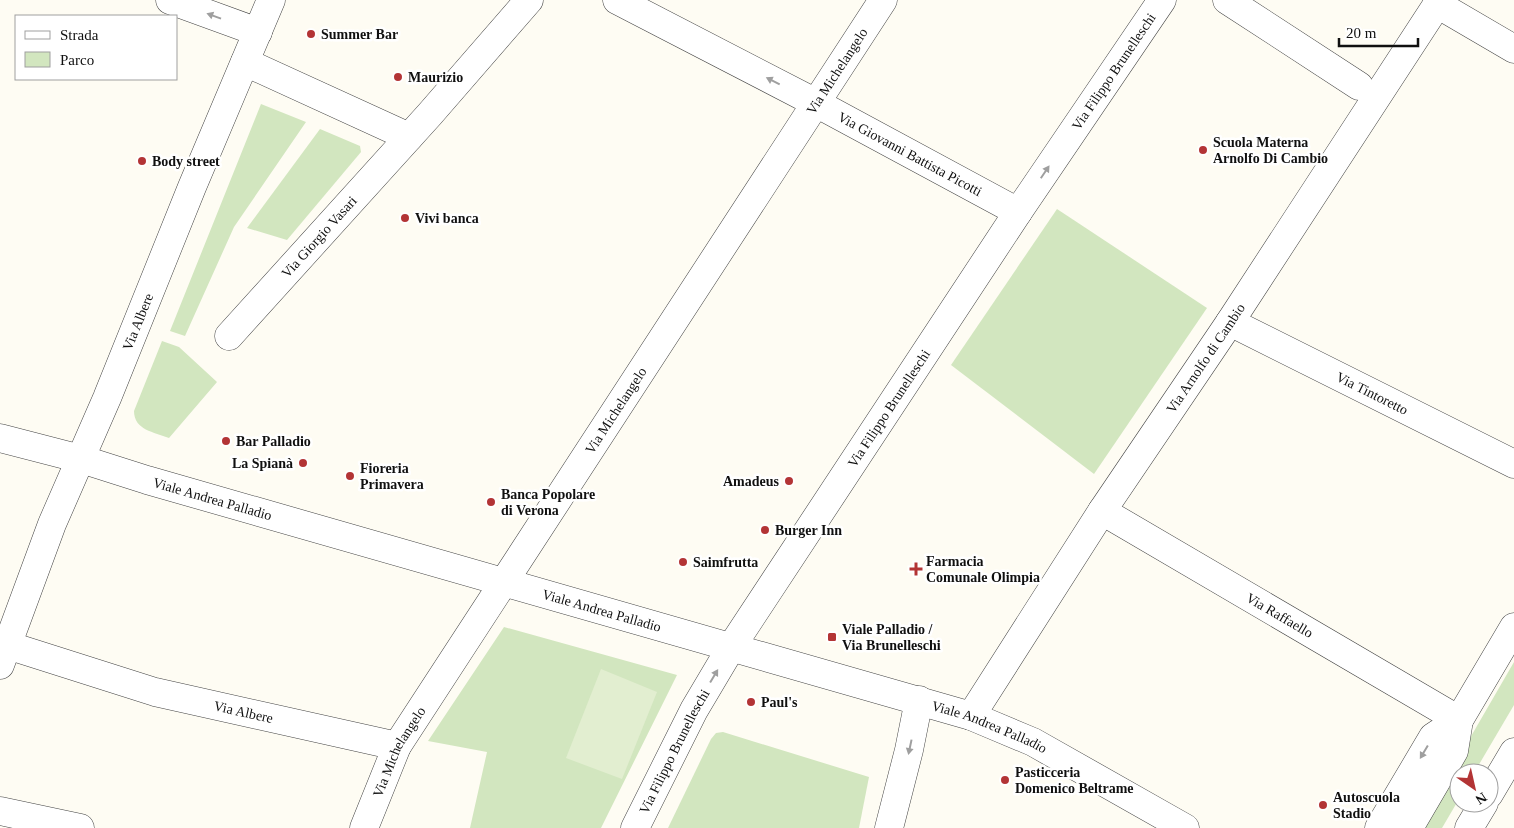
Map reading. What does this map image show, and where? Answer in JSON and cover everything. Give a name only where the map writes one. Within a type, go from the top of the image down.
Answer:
[{"type":"street","points":[[170,0],[258,32]]},
{"type":"street","name":"Via Albere","points":[[271,0],[52,524],[3,655],[155,692],[397,746]]},
{"type":"street","name":"Via Giorgio Vasari","points":[[229,336],[530,0]]},
{"type":"street","name":"Via Giovanni Battista Picotti","points":[[617,0],[816,103],[1018,212]]},
{"type":"street","name":"Via Michelangelo","points":[[364,828],[397,746],[883,0]]},
{"type":"street","name":"Via Filippo Brunelleschi","points":[[635,828],[694,710],[732,646],[1018,212],[1162,0]]},
{"type":"street","points":[[1227,0],[1359,86]]},
{"type":"street","points":[[1439,2],[1514,49]]},
{"type":"street","name":"Via Arnolfo di Cambio","points":[[971,716],[1102,511],[1230,322],[1439,2]]},
{"type":"street","points":[[245,62],[408,137]]},
{"type":"street","name":"Via Tintoretto","points":[[1230,322],[1514,464]]},
{"type":"street","name":"Viale Andrea Palladio","points":[[0,438],[81,458],[147,480],[971,716],[1033,742],[1184,828]]},
{"type":"street","name":"Via Raffaello","points":[[1102,511],[1459,720]]},
{"type":"street","points":[[1409,828],[1454,751],[1459,720],[1514,626]]},
{"type":"street","points":[[890,828],[919,700]]},
{"type":"street","points":[[1379,828],[1433,737],[1459,720]]},
{"type":"street","points":[[1499,777],[1514,752]]},
{"type":"street","points":[[0,812],[80,828]]},
{"type":"street","points":[[1469,828],[1478,813]]},
{"type":"green space","points":[[261,104],[306,122],[234,227],[185,336],[170,331]]},
{"type":"green space","points":[[320,129],[360,146],[361,152],[287,240],[247,228]]},
{"type":"green space","points":[[1057,209],[1207,308],[1094,474],[951,365]]},
{"type":"green space","points":[[162,341],[179,347],[217,382],[169,438],[151,432],[141,426],[137,422],[134,411]]},
{"type":"green space","points":[[504,627],[677,675],[601,828],[470,828],[487,752],[428,741]]},
{"type":"green space","points":[[1514,662],[1514,705],[1480,763],[1456,763]]},
{"type":"green space","points":[[601,669],[657,692],[622,779],[566,758]]},
{"type":"green space","points":[[723,732],[869,777],[859,828],[668,828],[711,739],[716,733]]},
{"type":"green space","points":[[1449,774],[1449,813],[1451,813],[1442,828],[1418,828]]},
{"type":"place","name":"Summer Bar","points":[[311,34]]},
{"type":"place","name":"Maurizio","points":[[398,77]]},
{"type":"place","name":"Scuola Materna Arnolfo Di Cambio","points":[[1203,150]]},
{"type":"place","name":"Body street","points":[[142,161]]},
{"type":"place","name":"Vivi banca","points":[[405,218]]},
{"type":"place","name":"Bar Palladio","points":[[226,441]]},
{"type":"place","name":"La Spianà","points":[[303,463]]},
{"type":"place","name":"Fioreria Primavera","points":[[350,476]]},
{"type":"place","name":"Amadeus","points":[[789,481]]},
{"type":"place","name":"Banca Popolare di Verona","points":[[491,502]]},
{"type":"place","name":"Burger Inn","points":[[765,530]]},
{"type":"place","name":"Saimfrutta","points":[[683,562]]},
{"type":"place","name":"Farmacia Comunale Olimpia","points":[[916,569]]},
{"type":"place","name":"Viale Palladio / Via Brunelleschi","points":[[832,637]]},
{"type":"place","name":"Paul's","points":[[751,702]]},
{"type":"place","name":"Pasticceria Domenico Beltrame","points":[[1005,780]]},
{"type":"place","name":"Autoscuola Stadio","points":[[1323,805]]}]
